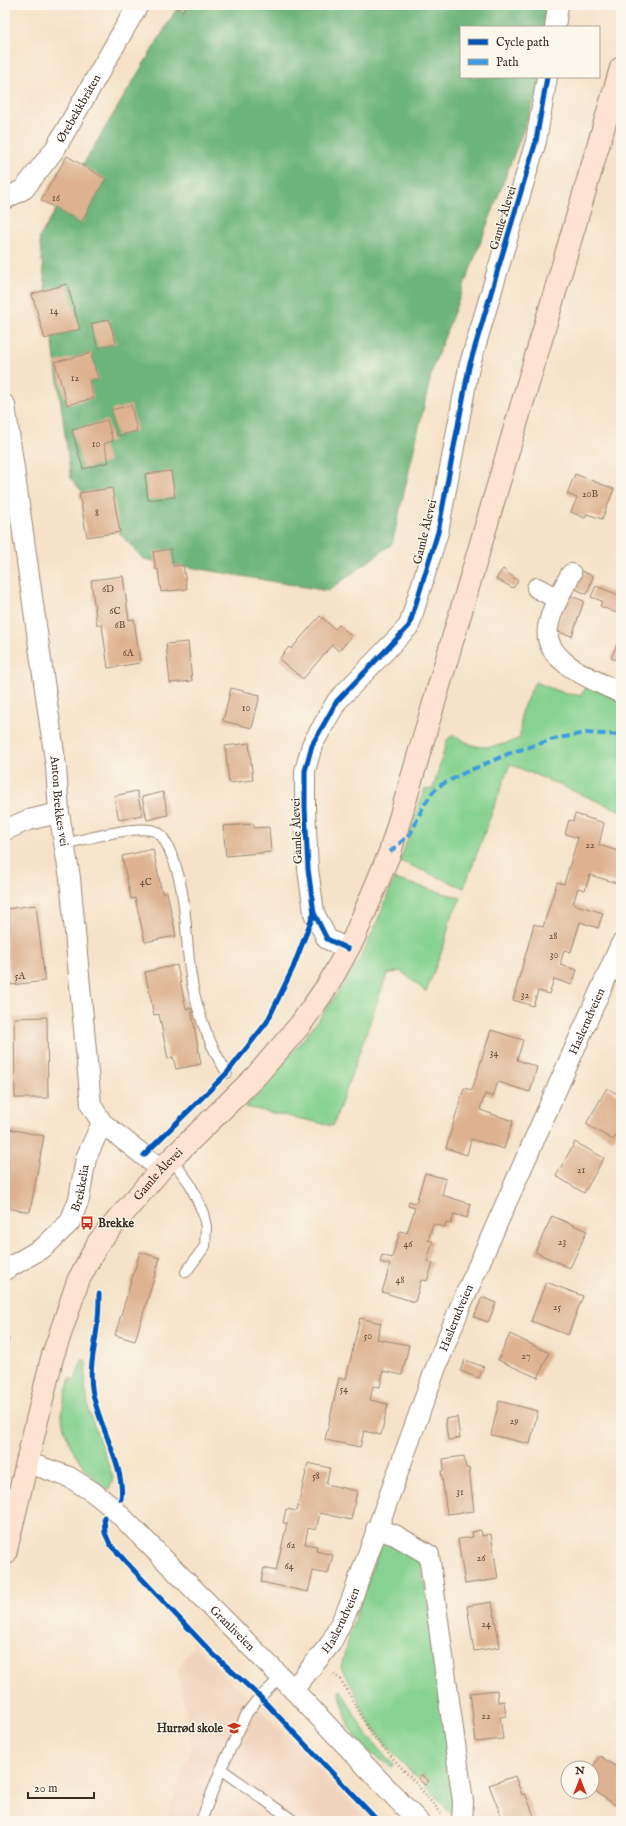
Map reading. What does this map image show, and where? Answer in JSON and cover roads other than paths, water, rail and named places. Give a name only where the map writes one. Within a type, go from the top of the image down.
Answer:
[{"type":"main road","name":"Gamle Ålevei","points":[[5,1554],[52,1358],[78,1282],[98,1243],[166,1163],[256,1076],[300,1025],[328,985],[348,949],[390,852],[621,68]]},
{"type":"street","name":"Ørebekkbråten","points":[[5,199],[24,189],[55,149],[138,5]]},
{"type":"street","points":[[555,26],[558,5]]},
{"type":"street","name":"Gamle Ålevei","points":[[348,949],[327,939],[314,913],[308,861],[305,808],[305,771],[312,745],[337,701],[409,626],[438,532],[469,367],[536,141],[546,78]]},
{"type":"street","name":"Anton Brekkes vei","points":[[5,405],[56,767],[59,813],[70,878],[91,1105],[102,1123],[166,1163]]},
{"type":"street","points":[[571,574],[558,599],[548,628],[548,641],[552,651],[564,663],[621,693]]},
{"type":"street","points":[[537,588],[558,599]]},
{"type":"street","points":[[5,830],[28,820],[59,813]]},
{"type":"street","name":"Haslerudveien","points":[[287,1684],[318,1659],[331,1643],[350,1604],[376,1528],[460,1307],[621,944]]},
{"type":"street","name":"Brekkelia","points":[[5,1270],[44,1247],[70,1222],[79,1198],[86,1158],[102,1123]]},
{"type":"street","name":"Granliveien","points":[[26,1462],[69,1477],[93,1492],[113,1508],[287,1684],[418,1821]]},
{"type":"street","points":[[376,1528],[395,1535],[429,1555],[463,1802],[462,1821]]},
{"type":"lane","points":[[64,844],[129,830],[157,832],[165,840],[179,874],[185,906],[188,952],[195,997],[210,1043],[227,1073]]},
{"type":"lane","points":[[166,1163],[190,1184],[204,1213],[206,1227],[205,1246],[186,1272]]},
{"type":"lane","points":[[201,1821],[221,1769],[247,1714],[257,1700],[287,1684]]},
{"type":"lane","points":[[221,1769],[294,1821]]},
{"type":"place","name":"Brekke","points":[[87,1223]]},
{"type":"place","name":"Hurrød skole","points":[[234,1728]]}]
